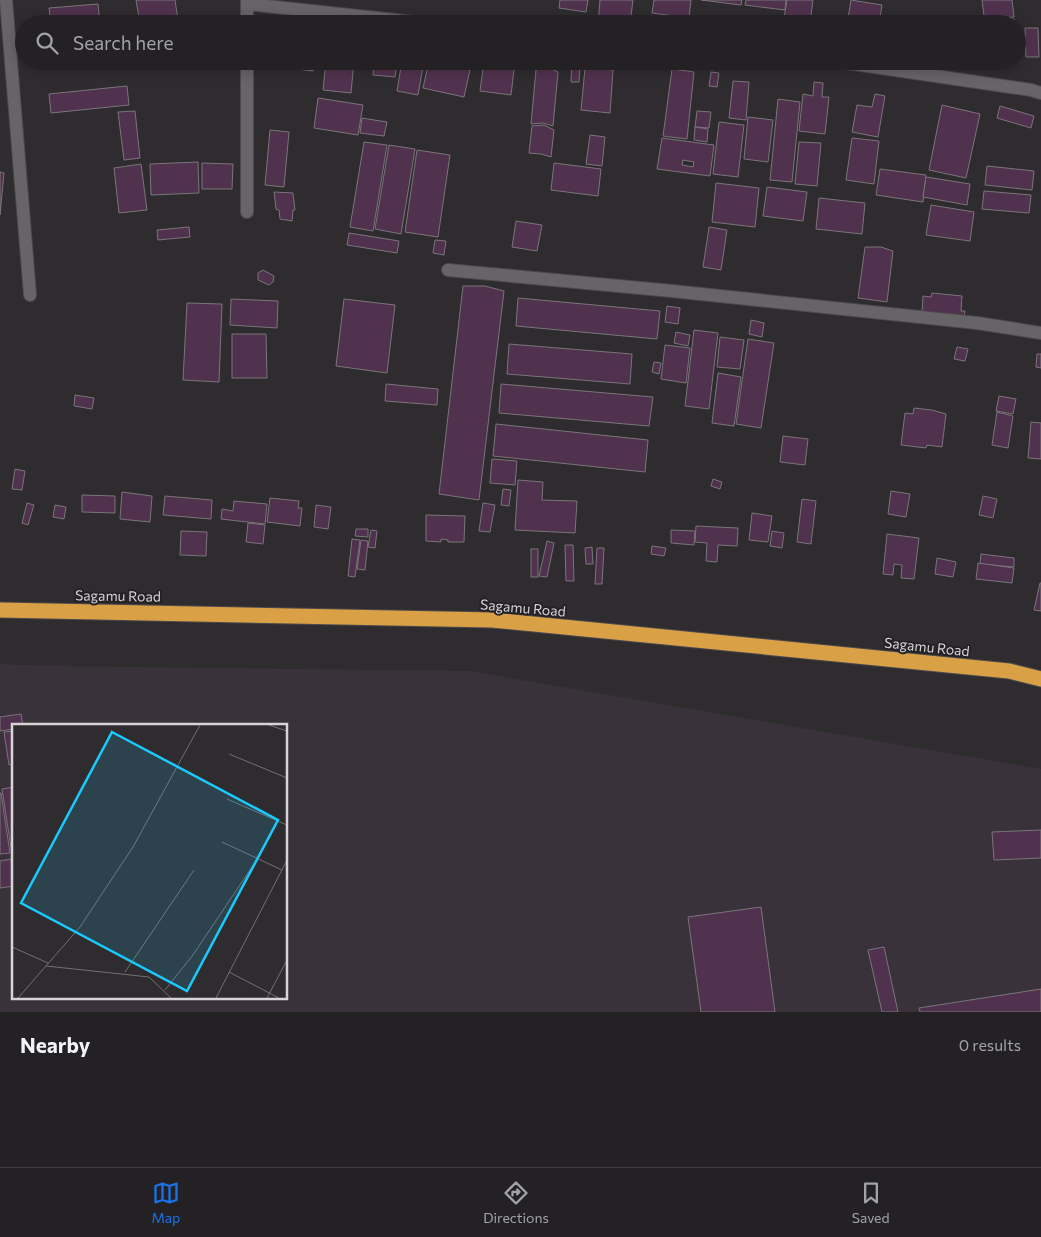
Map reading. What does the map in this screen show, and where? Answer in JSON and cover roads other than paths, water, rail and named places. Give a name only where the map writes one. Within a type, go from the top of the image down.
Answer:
[{"type":"highway","name":"Sagamu Road","points":[[0,610],[492,620],[1009,671],[1041,679]]},
{"type":"street","points":[[6,0],[30,296]]},
{"type":"street","points":[[248,15],[247,2],[356,15]]},
{"type":"street","points":[[247,70],[247,212]]},
{"type":"street","points":[[897,70],[1041,93]]},
{"type":"street","points":[[448,270],[977,323],[1041,334]]}]
